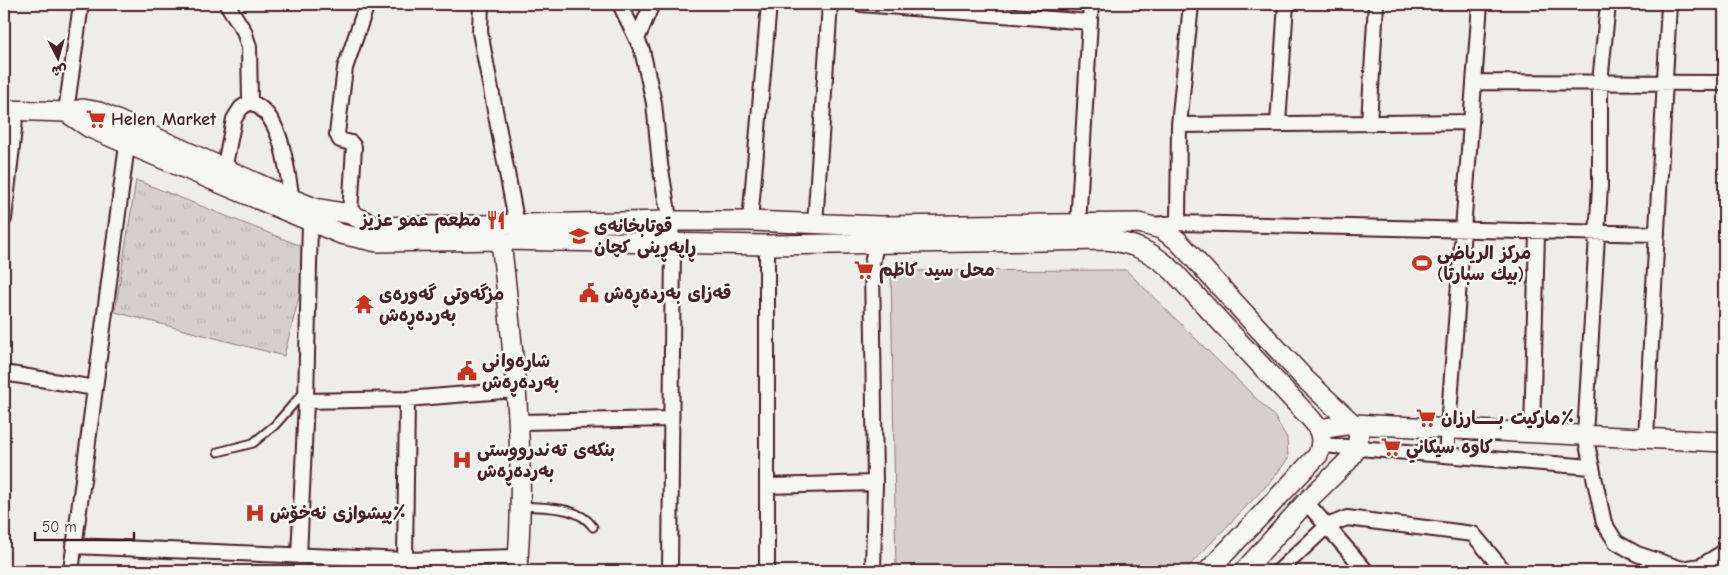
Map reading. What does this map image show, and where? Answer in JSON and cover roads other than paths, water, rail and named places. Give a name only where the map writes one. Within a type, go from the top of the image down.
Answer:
[{"type":"main road","points":[[10,110],[66,112],[83,109],[99,112],[224,170],[292,199],[315,208],[350,214],[377,227],[668,221],[750,221],[880,226],[1139,223],[1151,225],[1177,240],[1305,379],[1353,424],[1359,434],[1357,448],[1342,469],[1306,502],[1244,571]]},
{"type":"main road","points":[[66,112],[90,128],[127,145],[341,234],[377,242],[501,240],[876,244],[1106,240],[1136,245],[1162,260],[1173,270],[1321,437]]},
{"type":"main road","points":[[501,240],[520,422],[520,506],[517,564]]},
{"type":"main road","points":[[1321,437],[1353,424],[1724,442]]},
{"type":"main road","points":[[1208,571],[1318,455],[1321,437]]},
{"type":"street","points":[[66,112],[80,4]]},
{"type":"street","points":[[228,4],[244,31],[249,46],[250,102]]},
{"type":"street","points":[[350,214],[354,147],[351,143],[343,142],[338,138],[340,105],[344,68],[367,4]]},
{"type":"street","points":[[481,4],[480,32],[517,225]]},
{"type":"street","points":[[620,4],[642,50],[654,103],[668,221],[673,242],[670,571]]},
{"type":"street","points":[[637,39],[652,4]]},
{"type":"street","points":[[750,221],[769,4]]},
{"type":"street","points":[[815,224],[830,4]]},
{"type":"street","points":[[861,4],[989,9],[1090,22]]},
{"type":"street","points":[[1078,225],[1091,4]]},
{"type":"street","points":[[1178,223],[1179,125],[1191,4]]},
{"type":"street","points":[[1278,124],[1286,4]]},
{"type":"street","points":[[1369,123],[1376,4]]},
{"type":"street","points":[[1446,455],[1480,4]]},
{"type":"street","points":[[1608,4],[1600,82],[1600,186],[1584,435],[1604,523],[1616,542],[1626,550],[1682,569],[1701,566],[1724,552]]},
{"type":"street","points":[[1646,438],[1669,4]]},
{"type":"street","points":[[1474,82],[1724,83]]},
{"type":"street","points":[[224,170],[234,119],[241,108],[250,102]]},
{"type":"street","points":[[250,102],[266,111],[275,124],[292,199]]},
{"type":"street","points":[[4,219],[10,110]]},
{"type":"street","points":[[1179,125],[1471,122]]},
{"type":"street","points":[[71,571],[127,145]]},
{"type":"street","points":[[299,556],[306,395],[310,221]]},
{"type":"street","points":[[1151,225],[1178,223],[1657,234]]},
{"type":"street","points":[[1532,432],[1537,232]]},
{"type":"street","points":[[767,244],[767,571]]},
{"type":"street","points":[[873,571],[875,483],[872,264],[876,244]]},
{"type":"street","points":[[4,373],[95,388]]},
{"type":"street","points":[[306,395],[407,399],[517,390]]},
{"type":"street","points":[[405,560],[407,399]]},
{"type":"street","points":[[520,422],[671,419]]},
{"type":"street","points":[[1321,437],[1357,448],[1591,467]]},
{"type":"street","points":[[767,486],[875,483]]},
{"type":"street","points":[[1306,502],[1366,571]]},
{"type":"street","points":[[1279,571],[1327,526],[1347,518],[1472,534],[1504,571]]},
{"type":"street","points":[[74,546],[517,564]]},
{"type":"lane","points":[[218,452],[253,443],[306,395]]},
{"type":"lane","points":[[520,506],[570,510],[588,518],[593,527]]},
{"type":"place","name":"Helen Market","points":[[96,119]]},
{"type":"place","name":"مطعم عمو عزيز","points":[[496,220]]},
{"type":"place","name":"قوتابخانەی ڕاپەڕینی کچان","points":[[579,236]]},
{"type":"place","name":"مركز الرياضي (بيك سبارتا)","points":[[1422,263]]},
{"type":"place","name":"محل سيد كاظم","points":[[864,270]]},
{"type":"place","name":"قەزای بەردەڕەش","points":[[589,293]]},
{"type":"place","name":"مزگەوتی گەورەی بەردەڕەش","points":[[364,304]]},
{"type":"place","name":"شارەوانی بەردەڕەش","points":[[467,371]]},
{"type":"place","name":"ماركیت بـــــارزان٪","points":[[1426,418]]},
{"type":"place","name":"كاوه سيكاني","points":[[1391,447]]},
{"type":"place","name":"بنکەی تەندرووستی بەردەڕەش","points":[[462,460]]},
{"type":"place","name":"پیشوازی نەخۆش٪","points":[[255,513]]}]
